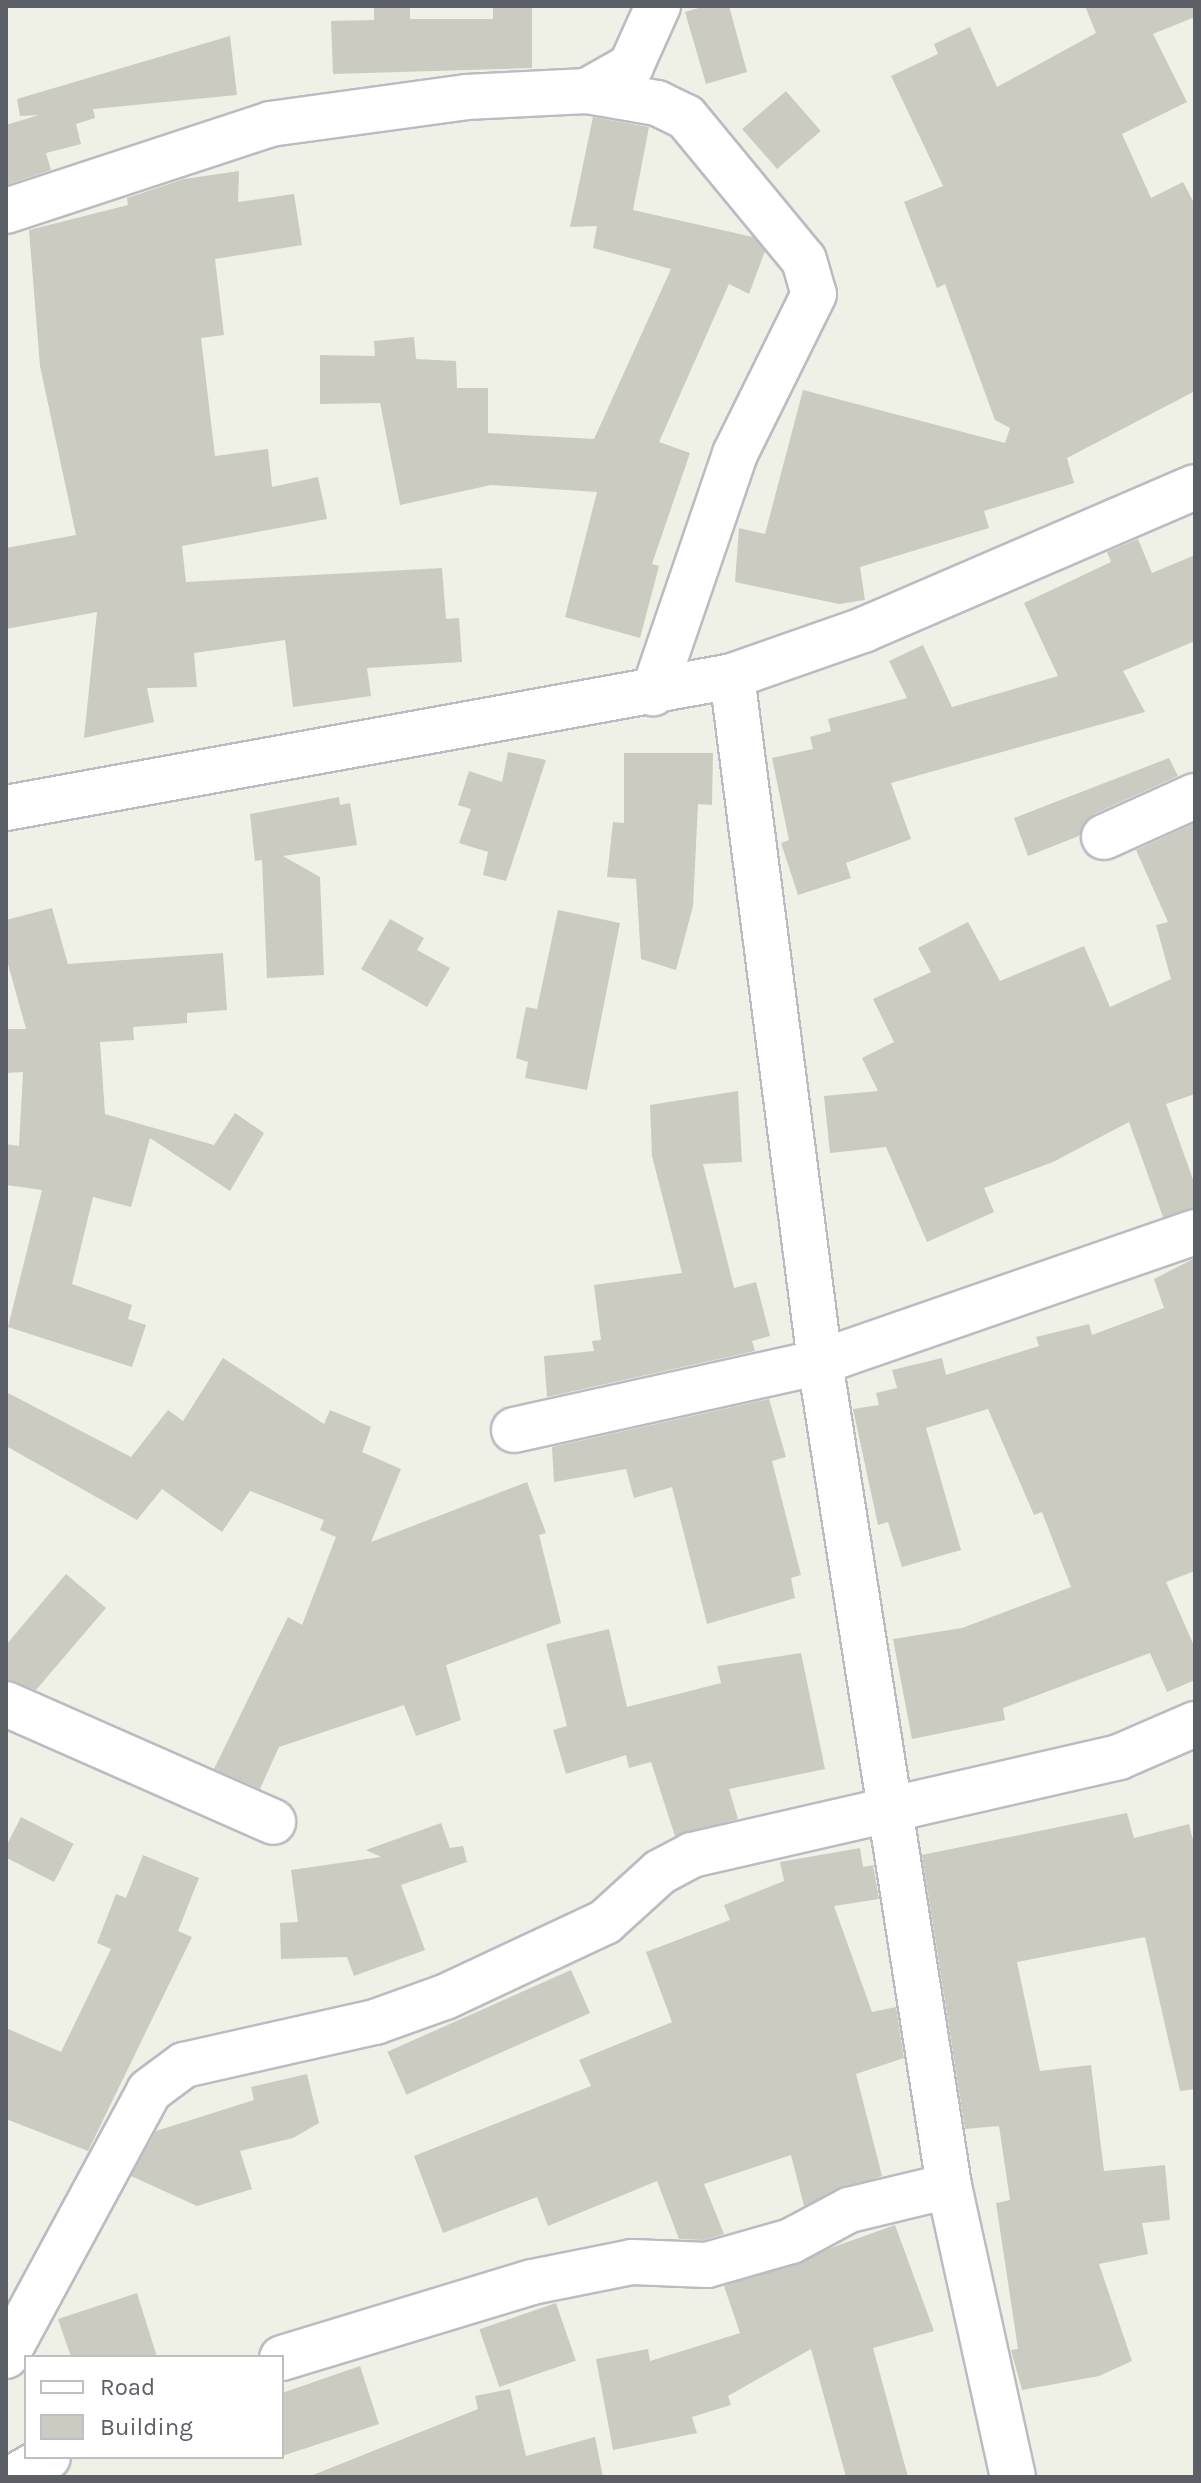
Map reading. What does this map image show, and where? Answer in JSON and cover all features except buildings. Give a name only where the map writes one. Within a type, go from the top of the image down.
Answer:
[{"type":"street","points":[[587,91],[612,83],[631,66],[660,13]]},
{"type":"street","points":[[6,211],[270,124],[466,97],[587,91],[657,103],[686,117],[804,260],[814,294],[725,479],[653,693]]},
{"type":"street","points":[[6,808],[527,709],[653,693],[732,676],[863,630],[1195,487]]},
{"type":"street","points":[[732,676],[820,1362],[889,1805],[949,2186],[1013,2477]]},
{"type":"street","points":[[1104,837],[1195,796]]},
{"type":"street","points":[[514,1430],[820,1362],[1195,1232]]},
{"type":"street","points":[[6,1704],[273,1822]]},
{"type":"street","points":[[6,2356],[149,2091],[184,2065],[375,2022],[445,1997],[605,1922],[660,1872],[692,1855],[889,1805],[1119,1757],[1195,1724]]},
{"type":"street","points":[[284,2357],[532,2282],[632,2262],[707,2265],[791,2241],[849,2210],[949,2186]]},
{"type":"street","points":[[14,2477],[45,2459]]}]
